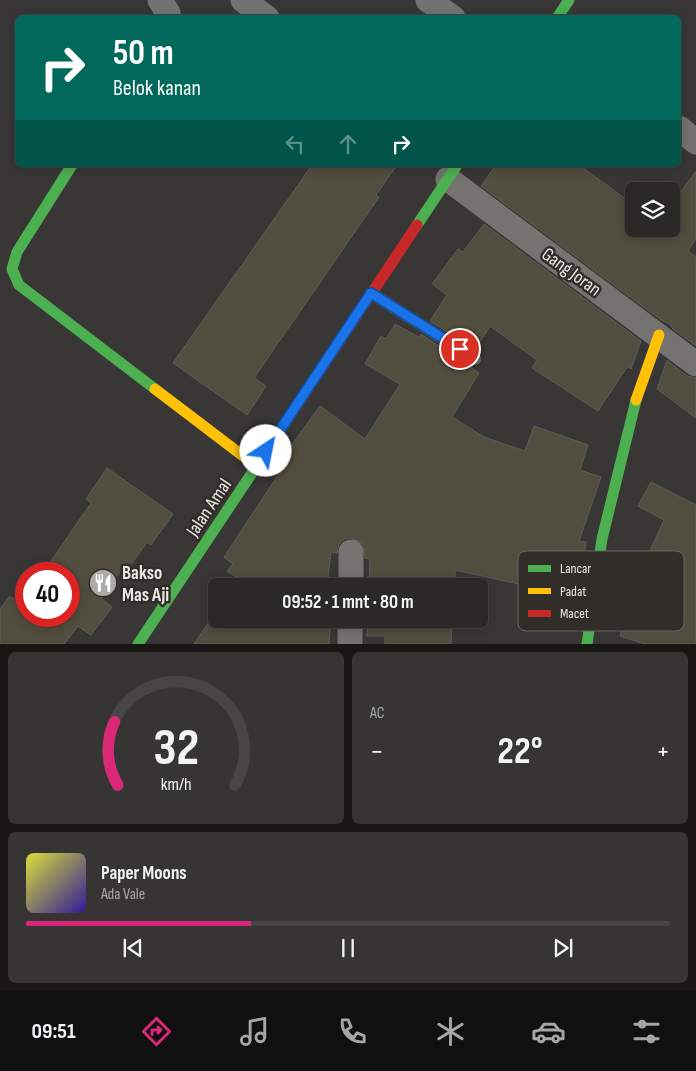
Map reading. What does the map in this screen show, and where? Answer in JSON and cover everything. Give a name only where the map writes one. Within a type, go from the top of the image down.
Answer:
[{"type":"street","points":[[160,0],[168,13],[167,15]]},
{"type":"street","points":[[243,0],[263,15]]},
{"type":"street","points":[[428,0],[449,15]]},
{"type":"street","points":[[560,15],[569,0]]},
{"type":"street","points":[[681,130],[696,142]]},
{"type":"street","points":[[71,167],[17,252],[12,269],[19,285],[256,466]]},
{"type":"street","name":"Jalan Amal","points":[[138,644],[452,172]]},
{"type":"street","name":"Gang Joran","points":[[452,172],[696,364]]},
{"type":"street","points":[[602,551],[607,520],[632,413],[659,335]]},
{"type":"street","points":[[351,552],[351,578]]},
{"type":"street","points":[[350,628],[350,644]]},
{"type":"street","points":[[587,644],[589,631]]},
{"type":"lane","points":[[371,293],[475,359]]},
{"type":"building","points":[[311,167],[396,167],[376,195],[379,197],[254,378],[266,386],[247,415],[173,363]]},
{"type":"building","points":[[495,167],[582,167],[625,198],[625,237],[680,237],[680,193],[696,171],[696,239],[688,251],[696,257],[696,346],[673,329],[670,324],[661,320],[481,186]]},
{"type":"building","points":[[484,224],[641,341],[631,369],[628,366],[598,411],[532,368],[537,360],[490,326],[475,350],[430,321],[447,295],[432,284],[458,249],[463,252]]},
{"type":"building","points":[[395,324],[419,337],[421,334],[479,373],[452,417],[484,437],[525,451],[534,426],[588,445],[580,470],[601,477],[579,541],[586,542],[585,551],[518,551],[518,584],[455,570],[455,578],[369,578],[370,559],[365,558],[363,544],[351,538],[344,539],[339,544],[337,553],[331,552],[328,578],[238,578],[227,571],[233,564],[224,557],[282,469],[277,465],[320,406],[365,439],[400,384],[365,364],[381,336],[386,339]]},
{"type":"building","points":[[667,360],[687,376],[696,378],[696,418],[657,389]]},
{"type":"building","points":[[107,468],[173,514],[151,545],[147,542],[130,566],[126,563],[101,598],[112,607],[91,635],[79,627],[80,562],[50,562],[91,503],[86,499]]},
{"type":"building","points":[[651,482],[696,505],[696,644],[645,644],[620,636],[622,631],[684,631],[684,551],[650,551],[664,520],[638,506]]},
{"type":"building","points":[[10,596],[15,600],[15,627],[77,627],[64,644],[0,644],[0,609]]},
{"type":"building","points":[[208,624],[208,628],[330,628],[329,644],[194,644]]},
{"type":"building","points":[[367,628],[452,628],[451,644],[385,644],[385,636],[367,636]]},
{"type":"traffic: fast","points":[[559,15],[569,0]]},
{"type":"traffic: fast","points":[[71,167],[17,252],[12,269],[19,285],[155,389]]},
{"type":"traffic: fast","points":[[417,225],[456,167]]},
{"type":"traffic: fast","points":[[600,551],[636,400]]},
{"type":"traffic: fast","points":[[138,644],[286,422]]},
{"type":"traffic: fast","points":[[587,644],[589,631]]},
{"type":"traffic: slow","points":[[636,400],[659,335]]},
{"type":"traffic: slow","points":[[155,389],[256,466]]},
{"type":"traffic: jam","points":[[286,422],[417,225]]},
{"type":"place","name":"Bakso Mas Aji","points":[[103,583]]},
{"type":"route","points":[[266,451],[371,293],[460,349]]}]
